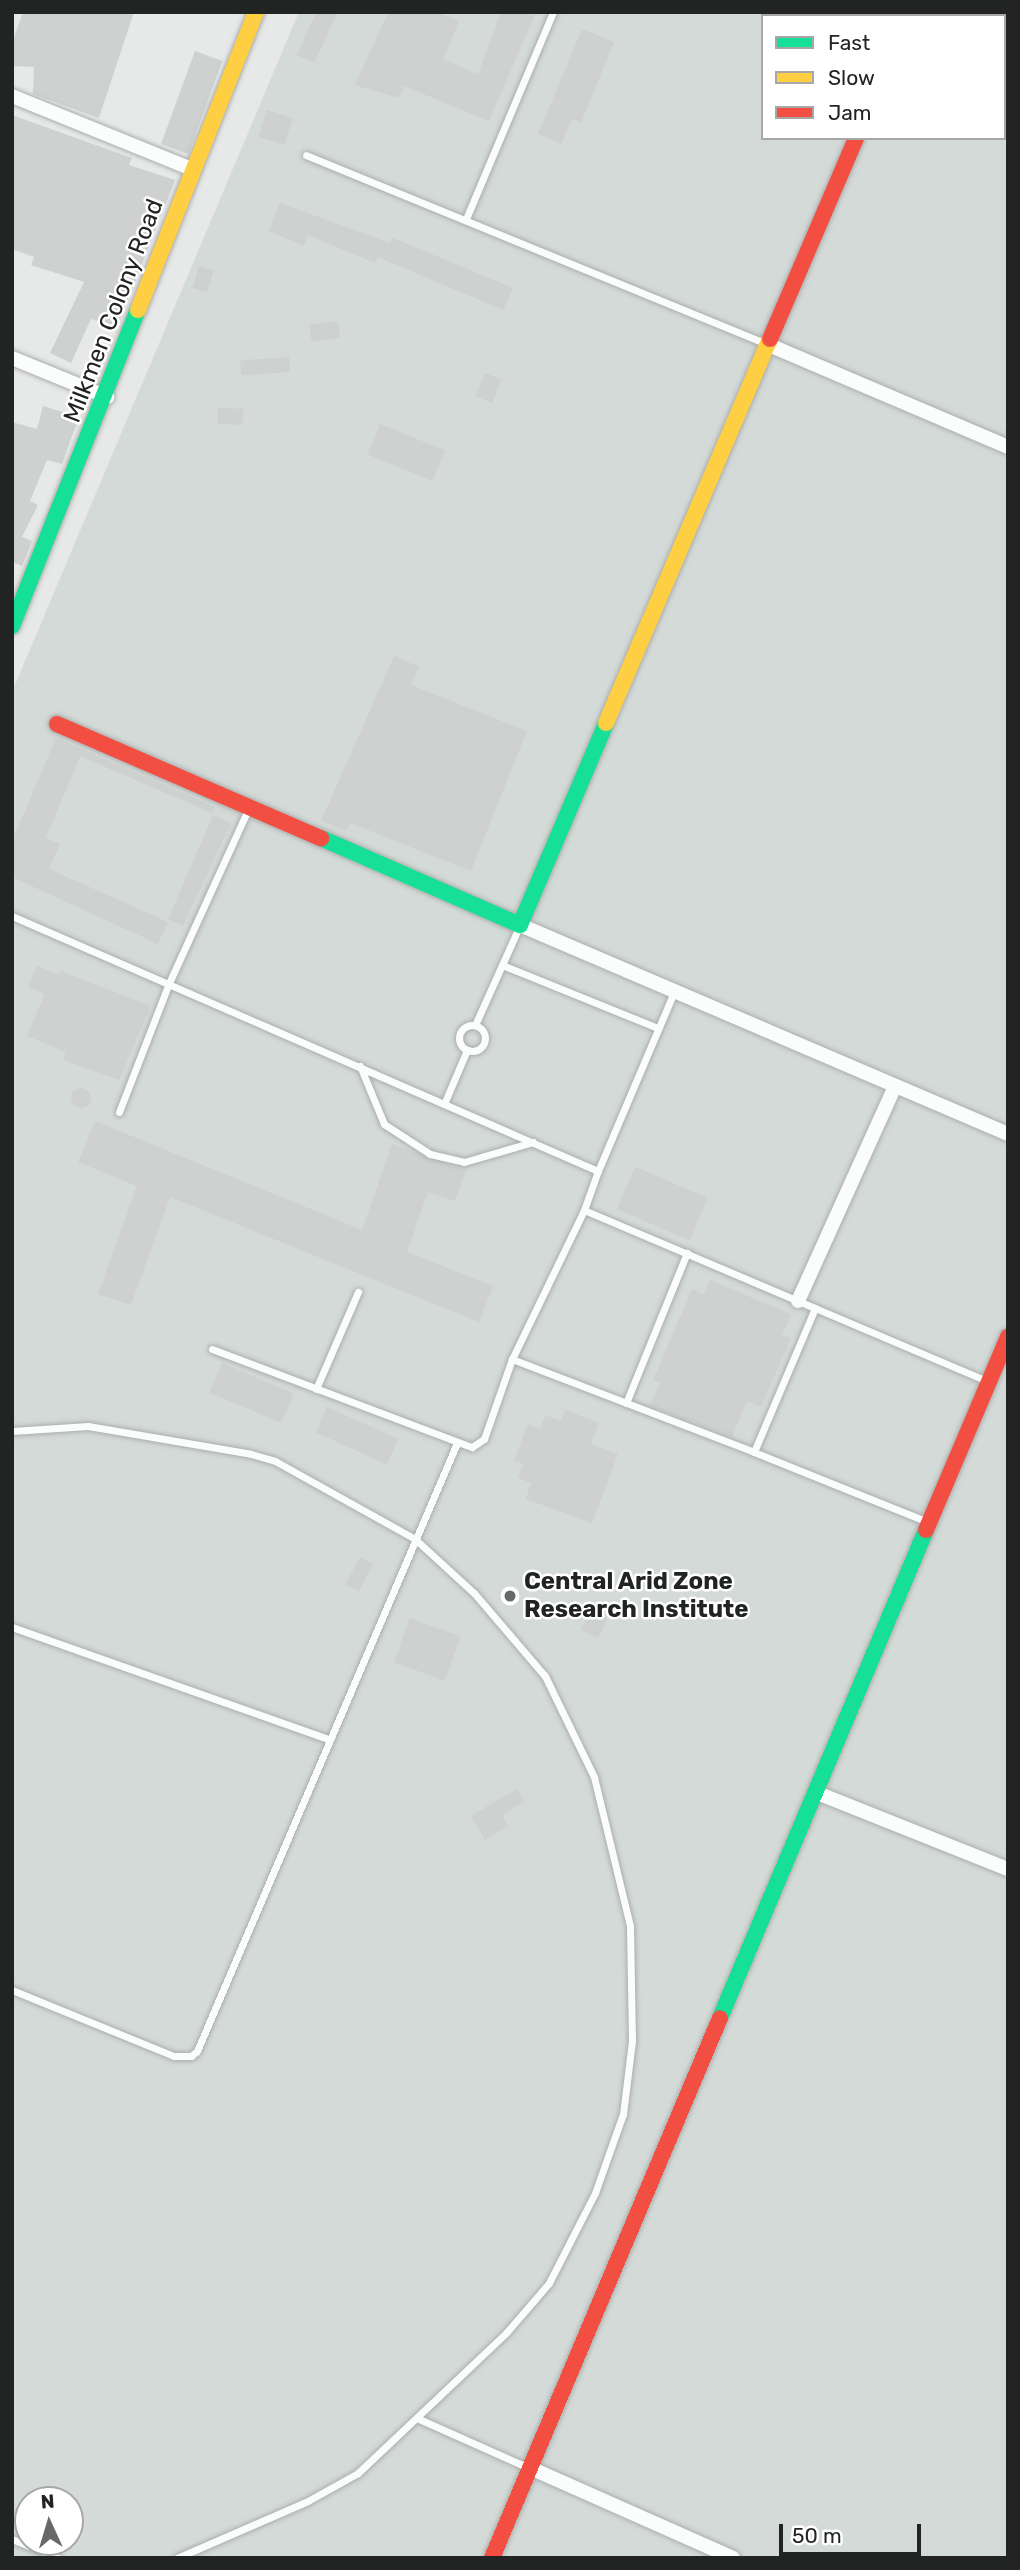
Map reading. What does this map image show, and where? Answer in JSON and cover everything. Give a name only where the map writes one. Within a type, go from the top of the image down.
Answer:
[{"type":"street","name":"Milkmen Colony Road","points":[[12,626],[107,397],[256,12]]},
{"type":"street","points":[[12,96],[194,170]]},
{"type":"street","points":[[520,925],[855,140]]},
{"type":"street","points":[[769,345],[1008,447]]},
{"type":"street","points":[[12,358],[107,397]]},
{"type":"street","points":[[57,723],[1008,1134]]},
{"type":"street","points":[[798,1301],[895,1086]]},
{"type":"street","points":[[492,2558],[528,2467],[1008,1337]]},
{"type":"street","points":[[815,1792],[1008,1869]]},
{"type":"street","points":[[528,2467],[733,2558]]},
{"type":"lane","points":[[466,219],[553,12]]},
{"type":"lane","points":[[306,155],[769,345]]},
{"type":"lane","points":[[119,1112],[169,983],[250,805]]},
{"type":"lane","points":[[12,916],[598,1171]]},
{"type":"lane","points":[[467,1050],[459,1040],[461,1031],[475,1026],[520,925]]},
{"type":"lane","points":[[502,965],[658,1028]]},
{"type":"lane","points":[[212,1349],[457,1443],[472,1447],[484,1439],[512,1359],[584,1210],[598,1171],[676,990]]},
{"type":"lane","points":[[467,1050],[477,1050],[485,1042],[484,1032],[475,1026]]},
{"type":"lane","points":[[444,1104],[467,1050]]},
{"type":"lane","points":[[360,1066],[384,1124],[430,1154],[464,1162],[533,1142]]},
{"type":"lane","points":[[584,1210],[989,1382]]},
{"type":"lane","points":[[626,1403],[687,1253]]},
{"type":"lane","points":[[316,1389],[358,1292]]},
{"type":"lane","points":[[754,1452],[815,1308]]},
{"type":"lane","points":[[512,1359],[929,1523]]},
{"type":"lane","points":[[12,1431],[88,1426],[251,1454],[275,1461],[415,1539],[474,1593],[545,1676],[594,1777],[630,1926],[632,2041],[623,2114],[595,2193],[549,2283],[506,2333],[419,2419],[348,2479],[232,2537],[177,2558]]},
{"type":"lane","points":[[12,1990],[174,2056],[191,2056],[197,2052],[457,1443]]},
{"type":"lane","points":[[12,1626],[329,1739]]},
{"type":"lane","points":[[419,2419],[528,2467]]},
{"type":"lane","points":[[12,2539],[58,2558]]},
{"type":"shaded area","name":"Central Arid Zone Research Institute","points":[[299,12],[1008,12],[1008,2558],[12,2558],[12,692]]},
{"type":"building","points":[[23,12],[134,12],[99,118],[33,94],[34,67],[12,66],[12,43]]},
{"type":"building","points":[[316,12],[338,12],[314,63],[297,55]]},
{"type":"building","points":[[388,12],[437,12],[459,21],[443,59],[478,74],[501,12],[536,12],[489,121],[404,86],[399,98],[355,85]]},
{"type":"building","points":[[582,29],[614,42],[581,123],[572,119],[561,144],[538,134]]},
{"type":"building","points":[[195,51],[222,61],[188,154],[161,144]]},
{"type":"building","points":[[267,110],[293,118],[285,145],[259,137]]},
{"type":"building","points":[[12,115],[132,158],[129,165],[175,180],[117,327],[91,319],[71,363],[50,353],[84,282],[31,265],[34,257],[12,249]]},
{"type":"building","points":[[280,203],[390,243],[393,238],[513,288],[503,310],[378,257],[375,263],[308,235],[304,246],[269,231]]},
{"type":"building","points":[[199,266],[213,270],[207,292],[193,288]]},
{"type":"building","points":[[338,321],[340,338],[311,341],[309,325]]},
{"type":"building","points":[[289,357],[290,372],[241,375],[240,360]]},
{"type":"building","points":[[485,373],[502,380],[492,403],[476,396]]},
{"type":"building","points":[[43,406],[79,417],[62,464],[47,460],[30,501],[38,505],[22,537],[32,541],[22,566],[12,562],[12,422],[37,429]]},
{"type":"building","points":[[218,408],[243,409],[242,425],[217,424]]},
{"type":"building","points":[[380,424],[445,450],[433,481],[368,455]]},
{"type":"building","points":[[394,656],[419,667],[411,685],[527,731],[471,871],[350,823],[346,831],[321,821]]},
{"type":"building","points":[[56,738],[215,807],[212,813],[80,756],[46,838],[60,844],[49,869],[168,922],[158,944],[12,877],[12,841]]},
{"type":"building","points":[[213,815],[231,823],[183,926],[168,919]]},
{"type":"building","points":[[37,966],[59,975],[61,971],[151,1006],[119,1080],[63,1060],[66,1052],[27,1036],[45,994],[28,987]]},
{"type":"building","points":[[81,1088],[88,1091],[91,1098],[88,1105],[81,1108],[74,1105],[71,1098],[74,1091]]},
{"type":"building","points":[[95,1121],[362,1230],[392,1144],[466,1170],[455,1201],[428,1192],[407,1252],[493,1286],[479,1322],[170,1197],[131,1305],[98,1294],[137,1186],[78,1162]]},
{"type":"building","points":[[635,1167],[708,1198],[690,1240],[617,1209]]},
{"type":"building","points":[[710,1280],[791,1314],[782,1335],[791,1338],[761,1407],[747,1401],[732,1437],[650,1406],[660,1383],[653,1380],[692,1289],[704,1295]]},
{"type":"building","points":[[222,1363],[294,1393],[281,1423],[209,1392]]},
{"type":"building","points":[[327,1407],[398,1439],[387,1464],[316,1433]]},
{"type":"building","points":[[565,1410],[599,1423],[591,1444],[618,1454],[592,1523],[526,1499],[531,1483],[518,1478],[523,1464],[514,1461],[528,1424],[540,1429],[545,1415],[561,1421]]},
{"type":"building","points":[[360,1557],[373,1564],[359,1591],[345,1584]]},
{"type":"building","points":[[590,1611],[607,1619],[598,1638],[581,1630]]},
{"type":"building","points":[[410,1618],[461,1636],[445,1681],[394,1662]]},
{"type":"building","points":[[517,1789],[524,1801],[502,1815],[508,1826],[485,1840],[471,1816]]},
{"type":"traffic: fast","points":[[12,626],[138,310]]},
{"type":"traffic: fast","points":[[321,838],[520,925],[606,723]]},
{"type":"traffic: fast","points":[[720,2018],[926,1530]]},
{"type":"traffic: slow","points":[[138,310],[256,12]]},
{"type":"traffic: slow","points":[[606,723],[770,339]]},
{"type":"traffic: jam","points":[[770,339],[855,140]]},
{"type":"traffic: jam","points":[[57,724],[321,838]]},
{"type":"traffic: jam","points":[[926,1530],[1008,1337]]},
{"type":"traffic: jam","points":[[492,2558],[720,2018]]},
{"type":"place","name":"Central Arid Zone Research Institute","points":[[510,1596]]}]
